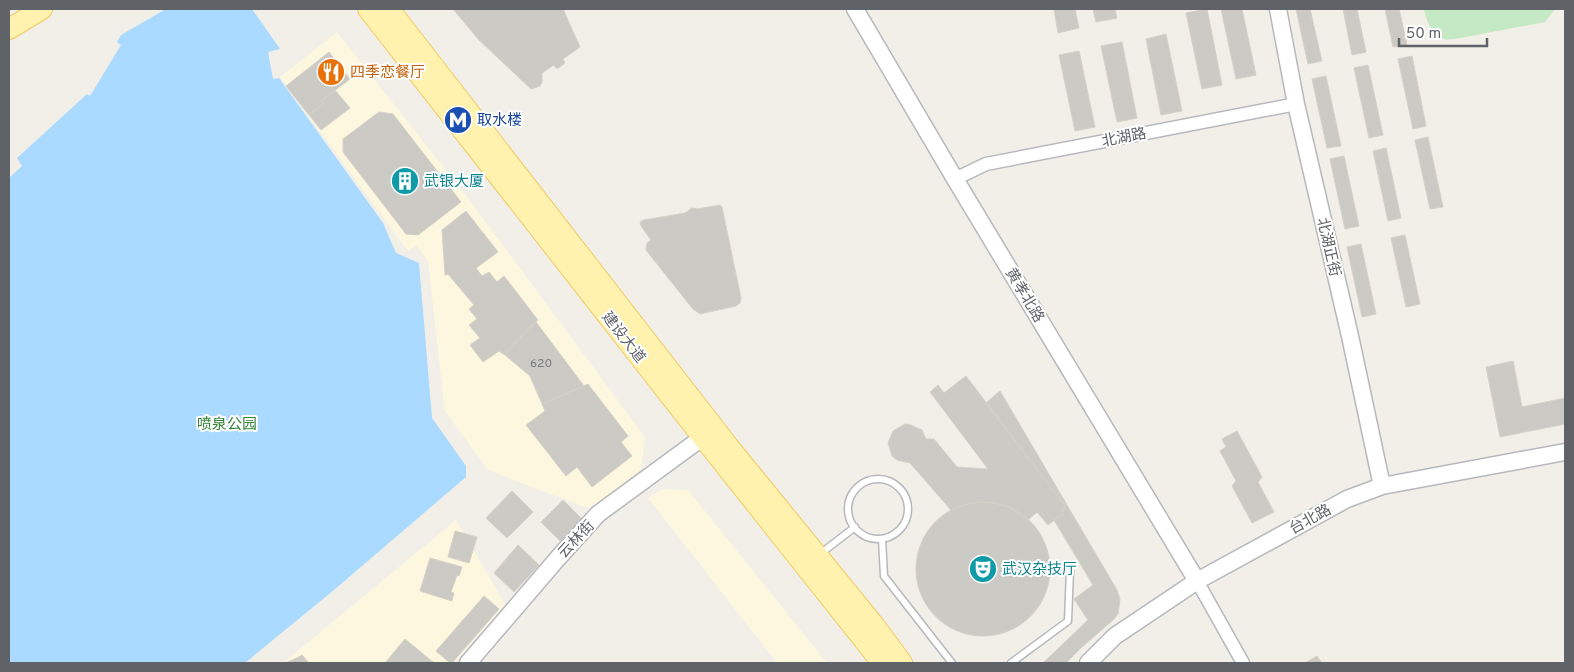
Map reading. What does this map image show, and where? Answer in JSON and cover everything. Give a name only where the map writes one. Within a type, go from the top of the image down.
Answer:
[{"type":"main road","points":[[9,29],[42,9]]},
{"type":"main road","name":"建设大道","points":[[368,9],[882,663]]},
{"type":"main road","name":"建设大道","points":[[389,9],[723,440],[874,625],[902,663]]},
{"type":"street","name":"黄孝北路","points":[[855,9],[1197,581]]},
{"type":"street","name":"北湖正街","points":[[1278,9],[1296,104],[1350,336],[1382,486]]},
{"type":"street","name":"北湖路","points":[[955,179],[986,164],[1296,104]]},
{"type":"street","name":"云林街","points":[[468,663],[598,514],[703,437]]},
{"type":"street","name":"台北路","points":[[1088,663],[1115,636],[1197,581],[1348,499],[1382,486],[1565,452]]},
{"type":"street","points":[[1197,581],[1243,663]]},
{"type":"lane","points":[[870,480],[889,480],[897,485],[907,501],[906,521],[900,530],[892,536],[882,539],[862,534],[850,518],[848,508],[850,499],[855,490],[870,480]]},
{"type":"lane","points":[[818,556],[855,527]]},
{"type":"lane","points":[[882,539],[884,576],[952,663]]},
{"type":"lane","points":[[1011,663],[1068,621],[1070,570]]},
{"type":"shaded area","points":[[337,32],[471,202],[645,437],[641,469],[592,510],[488,470],[445,411],[428,261],[416,245],[408,251],[280,77]]},
{"type":"shaded area","points":[[662,489],[688,490],[827,663],[777,663],[648,498]]},
{"type":"shaded area","points":[[456,520],[505,604],[454,663],[283,663]]},
{"type":"green space","points":[[1424,9],[1555,9],[1545,22],[1455,39],[1443,39],[1432,30]]},
{"type":"water","name":"喷泉公园","points":[[166,9],[252,9],[280,49],[268,52],[273,79],[279,78],[383,223],[396,253],[419,263],[432,418],[466,466],[466,477],[245,663],[9,663],[9,178],[22,166],[17,158],[87,94],[90,96],[121,45],[117,42],[121,35]]},
{"type":"building","points":[[453,9],[563,9],[580,47],[563,59],[565,63],[557,69],[554,65],[542,73],[540,86],[531,89],[479,40]]},
{"type":"building","points":[[1054,9],[1075,9],[1079,28],[1058,33]]},
{"type":"building","points":[[1093,9],[1115,9],[1117,18],[1096,22]]},
{"type":"building","points":[[1207,9],[1222,85],[1202,89],[1186,13]]},
{"type":"building","points":[[1221,9],[1242,9],[1256,75],[1236,79]]},
{"type":"building","points":[[1296,9],[1310,9],[1322,61],[1308,64]]},
{"type":"building","points":[[1343,9],[1357,9],[1366,52],[1352,55]]},
{"type":"building","points":[[1385,9],[1399,9],[1407,45],[1393,47]]},
{"type":"building","points":[[1166,34],[1182,111],[1161,115],[1146,39]]},
{"type":"building","points":[[1122,42],[1137,118],[1117,122],[1101,46]]},
{"type":"building","points":[[1079,51],[1095,127],[1075,131],[1059,55]]},
{"type":"building","points":[[329,52],[350,79],[321,101],[324,103],[309,115],[286,86]]},
{"type":"building","points":[[1412,56],[1426,126],[1413,129],[1398,59]]},
{"type":"building","points":[[1368,65],[1383,135],[1369,138],[1354,68]]},
{"type":"building","points":[[1326,76],[1341,146],[1327,148],[1312,79]]},
{"type":"building","points":[[335,90],[350,108],[321,130],[309,115],[324,103],[321,101]]},
{"type":"building","name":"武银大厦","points":[[379,112],[393,114],[461,202],[418,235],[406,234],[343,152],[343,139]]},
{"type":"building","points":[[1428,137],[1443,207],[1430,209],[1415,140]]},
{"type":"building","points":[[1386,148],[1401,218],[1388,221],[1373,151]]},
{"type":"building","points":[[1344,156],[1359,226],[1345,229],[1330,159]]},
{"type":"building","points":[[720,205],[722,207],[741,298],[740,303],[736,306],[700,314],[692,308],[646,250],[647,243],[651,240],[640,222],[685,213],[692,208],[698,209]]},
{"type":"building","points":[[466,211],[498,252],[476,268],[482,276],[489,272],[497,282],[504,276],[538,320],[505,355],[499,351],[483,362],[470,345],[480,338],[469,325],[477,319],[469,309],[474,305],[448,274],[445,275],[442,230]]},
{"type":"building","points":[[1405,235],[1420,304],[1406,307],[1391,238]]},
{"type":"building","points":[[1361,244],[1376,314],[1362,317],[1347,247]]},
{"type":"building","points":[[536,322],[584,386],[542,404],[530,376],[505,355]]},
{"type":"building","points":[[1513,361],[1522,407],[1565,398],[1565,424],[1500,437],[1486,367]]},
{"type":"building","points":[[966,376],[1066,507],[1062,510],[1064,513],[1048,525],[1037,512],[1028,520],[1009,507],[994,503],[979,502],[951,510],[910,463],[897,460],[892,456],[888,443],[893,431],[905,424],[922,430],[926,439],[934,439],[957,467],[988,469],[930,392],[938,385],[944,393]]},
{"type":"building","points":[[588,384],[628,436],[621,442],[632,456],[592,487],[577,467],[566,476],[526,425],[545,411],[542,404]]},
{"type":"building","points":[[1000,391],[1117,590],[1120,599],[1118,614],[1113,620],[1066,663],[1043,663],[1088,620],[1074,599],[1093,585],[1054,520],[1064,513],[1062,510],[1066,507],[986,403]]},
{"type":"building","points":[[1237,431],[1262,477],[1258,482],[1274,512],[1252,523],[1232,486],[1236,481],[1220,451],[1226,447],[1222,439]]},
{"type":"building","points":[[512,491],[533,512],[507,538],[486,518]]},
{"type":"building","points":[[563,500],[582,519],[560,541],[541,522]]},
{"type":"building","name":"武汉杂技厅","points":[[983,502],[1009,507],[1030,522],[1045,543],[1050,569],[1045,595],[1030,616],[1009,631],[983,636],[957,631],[936,616],[921,595],[916,569],[921,543],[936,522],[957,507]]},
{"type":"building","points":[[455,531],[477,537],[469,563],[448,557]]},
{"type":"building","points":[[518,545],[539,565],[514,592],[494,573]]},
{"type":"building","points":[[430,558],[462,567],[451,592],[454,593],[452,601],[420,591]]},
{"type":"building","points":[[484,596],[499,609],[450,663],[436,651]]},
{"type":"building","points":[[405,639],[434,663],[385,663]]},
{"type":"building","points":[[302,655],[309,663],[285,663],[299,657]]},
{"type":"building","points":[[1317,656],[1322,663],[1305,663]]},
{"type":"place","name":"四季恋餐厅","points":[[331,72]]},
{"type":"place","name":"取水楼","points":[[458,120]]},
{"type":"place","name":"武银大厦","points":[[405,181]]},
{"type":"place","name":"武汉杂技厅","points":[[983,569]]}]
